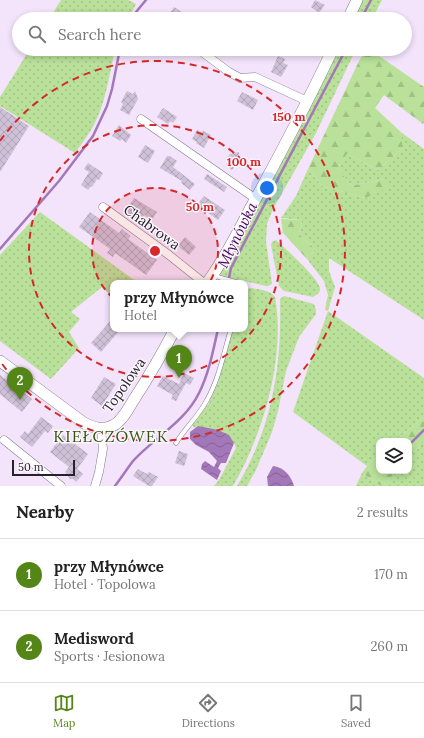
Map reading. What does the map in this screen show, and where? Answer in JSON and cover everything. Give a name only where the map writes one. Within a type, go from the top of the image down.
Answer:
[{"type":"street","points":[[351,12],[357,0]]},
{"type":"street","points":[[207,56],[240,78],[255,77],[308,101]]},
{"type":"street","points":[[211,280],[308,101],[330,56]]},
{"type":"street","points":[[141,119],[256,199]]},
{"type":"street","name":"Chabrowa","points":[[103,207],[169,255],[211,280]]},
{"type":"street","name":"Topolowa","points":[[101,429],[115,424],[126,412],[156,366],[172,332]]},
{"type":"street","points":[[0,361],[84,423],[94,428],[101,429],[103,449],[95,486]]},
{"type":"street","points":[[4,440],[62,486]]},
{"type":"lane","points":[[176,443],[203,407],[213,389],[230,332]]},
{"type":"green space","points":[[61,0],[128,0],[136,4],[132,12],[53,12]]},
{"type":"green space","points":[[362,0],[382,0],[376,12],[356,12]]},
{"type":"green space","points":[[26,56],[114,56],[106,91],[98,116],[91,131],[75,153],[0,106],[0,97]]},
{"type":"green space","points":[[334,56],[353,56],[316,133],[272,211],[267,224],[266,242],[272,284],[266,286],[248,282],[248,280],[240,280],[220,274]]},
{"type":"green space","points":[[362,56],[379,56],[424,87],[423,124],[384,95],[375,108],[402,133],[402,149],[378,170],[347,154],[338,168],[351,186],[384,179],[390,187],[365,198],[322,186],[308,169]]},
{"type":"green space","points":[[402,133],[424,149],[424,320],[329,258],[329,271],[335,287],[328,311],[325,309],[328,295],[324,281],[307,259],[315,249],[300,235],[302,220],[281,218],[296,196],[308,169],[322,186],[365,198],[384,179],[351,186],[338,168],[347,154],[378,170],[402,149]]},
{"type":"green space","points":[[40,212],[134,280],[110,280],[110,294],[102,287],[71,312],[80,319],[69,332],[79,348],[51,379],[0,341],[0,255]]},
{"type":"green space","points":[[281,219],[302,220],[300,235],[315,249],[307,259],[283,233]]},
{"type":"green space","points":[[276,240],[314,277],[320,288],[317,295],[313,297],[284,291],[279,286],[271,245],[272,242]]},
{"type":"green space","points":[[248,289],[267,291],[275,297],[278,321],[274,370],[262,419],[254,443],[244,465],[233,486],[214,486],[219,480],[236,448],[234,443],[198,426],[195,428],[192,425],[209,403],[218,383],[232,332],[248,332]]},
{"type":"green space","points":[[284,296],[314,304],[316,314],[299,337],[286,371],[272,432],[256,470],[247,486],[237,486],[259,442],[267,419],[277,372],[280,299]]},
{"type":"green space","points":[[328,311],[424,378],[424,417],[399,438],[376,438],[376,458],[367,466],[293,412]]},
{"type":"green space","points":[[424,417],[424,441],[412,455],[412,438],[399,438]]},
{"type":"green space","points":[[424,441],[424,486],[383,486],[394,474],[412,474],[412,455]]},
{"type":"green space","points":[[376,458],[376,474],[394,474],[383,486],[381,486],[362,473]]},
{"type":"green space","points":[[362,473],[381,486],[356,486]]},
{"type":"water","points":[[198,426],[218,430],[229,435],[234,443],[226,463],[221,463],[218,468],[221,471],[217,480],[201,469],[202,464],[205,461],[214,467],[217,461],[209,452],[196,445],[190,439],[190,432]]},
{"type":"water","points":[[273,466],[284,470],[294,486],[268,486],[267,477]]},
{"type":"building","points":[[315,0],[325,5],[320,12],[311,7]]},
{"type":"building","points":[[174,7],[182,12],[171,12]]},
{"type":"building","points":[[278,56],[285,59],[283,63],[288,65],[281,77],[271,72]]},
{"type":"building","points":[[127,91],[133,94],[135,91],[138,99],[129,115],[120,110],[123,104],[121,102]]},
{"type":"building","points":[[242,92],[258,100],[253,110],[237,101]]},
{"type":"building","points":[[0,107],[29,126],[0,172]]},
{"type":"building","points":[[163,108],[177,117],[173,123],[170,121],[168,124],[157,117]]},
{"type":"building","points":[[119,125],[131,135],[126,143],[122,139],[120,141],[112,136]]},
{"type":"building","points":[[197,130],[211,135],[204,148],[192,139]]},
{"type":"building","points":[[145,145],[155,151],[148,163],[138,157]]},
{"type":"building","points":[[239,152],[239,156],[243,158],[237,167],[235,166],[232,170],[226,165],[228,161],[226,160],[230,154]]},
{"type":"building","points":[[167,156],[170,156],[177,161],[173,167],[195,184],[190,190],[181,183],[182,181],[160,168]]},
{"type":"building","points":[[88,163],[103,173],[99,180],[97,179],[88,190],[81,185],[89,172],[84,169]]},
{"type":"building","points":[[207,174],[227,187],[224,192],[204,179]]},
{"type":"building","points":[[204,196],[225,210],[218,220],[197,205]]},
{"type":"building","points":[[134,198],[157,212],[152,220],[144,215],[139,222],[124,213]]},
{"type":"building","points":[[90,212],[119,233],[122,229],[131,236],[128,239],[157,260],[146,275],[115,253],[113,257],[107,253],[110,249],[79,227]]},
{"type":"building","points":[[185,237],[196,247],[189,255],[178,246]]},
{"type":"building","points":[[110,321],[110,332],[118,332],[101,352],[91,343]]},
{"type":"building","points":[[184,373],[194,378],[190,385],[186,383],[176,401],[171,399],[173,395],[157,386],[163,376],[179,384]]},
{"type":"building","points":[[0,375],[32,399],[22,412],[0,394]]},
{"type":"building","points":[[104,377],[116,384],[102,406],[91,398]]},
{"type":"building","points":[[41,417],[53,426],[48,433],[45,431],[32,447],[20,437],[25,431],[28,434]]},
{"type":"building","points":[[63,435],[88,454],[77,469],[83,474],[76,482],[73,479],[70,479],[65,472],[69,467],[50,452]]},
{"type":"building","points":[[179,451],[188,454],[184,466],[175,463]]},
{"type":"building","points":[[138,469],[147,474],[149,472],[158,477],[152,486],[149,486],[133,476]]},
{"type":"waterway","points":[[136,12],[146,0]]},
{"type":"waterway","name":"Młynówka","points":[[365,12],[371,0]]},
{"type":"waterway","points":[[0,249],[59,181],[93,136],[107,106],[119,56]]},
{"type":"waterway","name":"Młynówka","points":[[229,280],[231,268],[342,56]]},
{"type":"waterway","name":"Młynówka","points":[[115,486],[133,461],[178,421],[193,403],[205,378],[217,332]]},
{"type":"waterway","points":[[412,442],[424,430]]},
{"type":"place","name":"przy Młynówce","points":[[179,378]]},
{"type":"place","name":"Medisword","points":[[20,400]]},
{"type":"district","name":"KIEŁCZÓWEK","points":[[111,436]]}]
